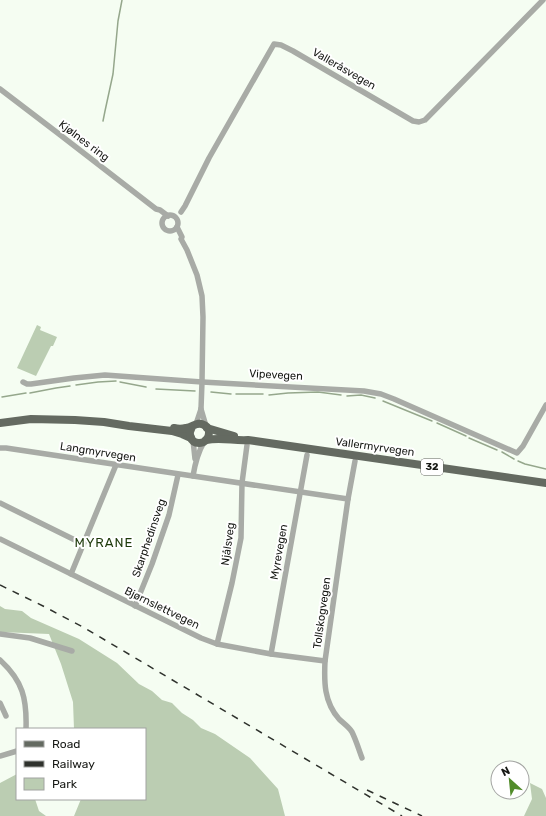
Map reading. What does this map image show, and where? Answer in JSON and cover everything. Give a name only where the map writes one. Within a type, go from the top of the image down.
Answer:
[{"type":"main road","name":"32","points":[[0,423],[31,419],[130,423],[178,429],[202,424],[207,427]]},
{"type":"main road","name":"32","points":[[0,426],[48,420]]},
{"type":"main road","name":"32","points":[[104,422],[177,432],[198,443],[206,440]]},
{"type":"main road","points":[[192,439],[190,432],[194,425]]},
{"type":"main road","points":[[206,440],[209,434],[207,427]]},
{"type":"main road","name":"Vallermyrvegen","points":[[207,427],[241,437],[247,443]]},
{"type":"main road","name":"Vallermyrvegen","points":[[206,440],[218,438],[240,440],[247,443],[546,483]]},
{"type":"street","name":"Valleråsvegen","points":[[181,212],[209,158],[274,44],[281,45],[413,121],[419,122],[425,120],[542,0]]},
{"type":"street","name":"Kjølnes ring","points":[[0,89],[156,209],[168,216]]},
{"type":"street","name":"Kjølnes ring","points":[[156,209],[162,223]]},
{"type":"street","points":[[181,239],[171,231],[164,228],[162,223],[163,219],[168,216],[173,216],[176,218],[178,224],[177,227],[194,268],[202,296],[204,317],[201,409],[207,427]]},
{"type":"street","points":[[171,231],[177,227]]},
{"type":"street","name":"Vipevegen","points":[[23,382],[31,384],[105,375],[202,382],[356,390],[381,394],[517,454],[546,405]]},
{"type":"street","points":[[194,425],[201,409]]},
{"type":"street","points":[[192,439],[196,462]]},
{"type":"street","points":[[193,476],[200,450],[206,440]]},
{"type":"street","name":"Njålsveg","points":[[217,644],[241,538],[242,483],[247,443]]},
{"type":"street","name":"Langmyrvegen","points":[[0,448],[348,499]]},
{"type":"street","name":"Myrevegen","points":[[271,654],[307,454]]},
{"type":"street","name":"Tollskogvegen","points":[[355,461],[348,499],[324,675],[325,689],[328,700],[336,715],[352,732],[362,758]]},
{"type":"street","points":[[71,574],[116,465]]},
{"type":"street","name":"Skarphedinsveg","points":[[136,606],[169,515],[178,475]]},
{"type":"street","points":[[0,503],[83,544]]},
{"type":"street","name":"Bjørnslettvegen","points":[[0,539],[201,638],[217,644],[271,654],[325,661]]},
{"type":"street","points":[[0,634],[30,638],[72,651]]},
{"type":"street","points":[[0,660],[20,685],[26,708],[26,728]]},
{"type":"street","points":[[0,703],[6,716]]},
{"type":"street","points":[[0,756],[16,751]]},
{"type":"green space","points":[[37,325],[41,327],[40,330],[57,337],[36,376],[17,368]]},
{"type":"green space","points":[[0,606],[5,609],[22,611],[31,618],[79,639],[117,663],[139,684],[152,691],[162,700],[172,703],[201,728],[215,734],[250,758],[278,789],[285,816],[74,816],[81,800],[146,800],[146,728],[74,728],[73,702],[61,664],[49,634],[0,632]]},
{"type":"green space","points":[[16,775],[16,800],[35,800],[39,811],[46,816],[0,816],[0,783]]},
{"type":"green space","points":[[530,783],[542,789],[546,798],[546,816],[524,816],[532,799]]},
{"type":"waterway","points":[[103,121],[113,74],[118,21],[122,0]]},
{"type":"waterway","points":[[76,385],[116,381]]},
{"type":"waterway","points":[[120,382],[146,387]]},
{"type":"waterway","points":[[30,393],[70,386]]},
{"type":"waterway","points":[[156,389],[195,391]]},
{"type":"waterway","points":[[211,392],[231,394]]},
{"type":"waterway","points":[[269,395],[318,392],[341,395]]},
{"type":"waterway","points":[[2,397],[26,393]]},
{"type":"waterway","points":[[236,394],[263,394]]},
{"type":"waterway","points":[[347,396],[361,395],[375,398]]},
{"type":"waterway","points":[[383,401],[432,421]]},
{"type":"waterway","points":[[437,423],[466,436]]},
{"type":"waterway","points":[[469,438],[497,450]]},
{"type":"waterway","points":[[502,452],[514,459]]},
{"type":"waterway","points":[[518,461],[546,469]]},
{"type":"railway","points":[[0,585],[83,627],[402,816]]},
{"type":"railway","points":[[367,790],[422,816]]},
{"type":"district","name":"MYRANE","points":[[104,542]]}]
